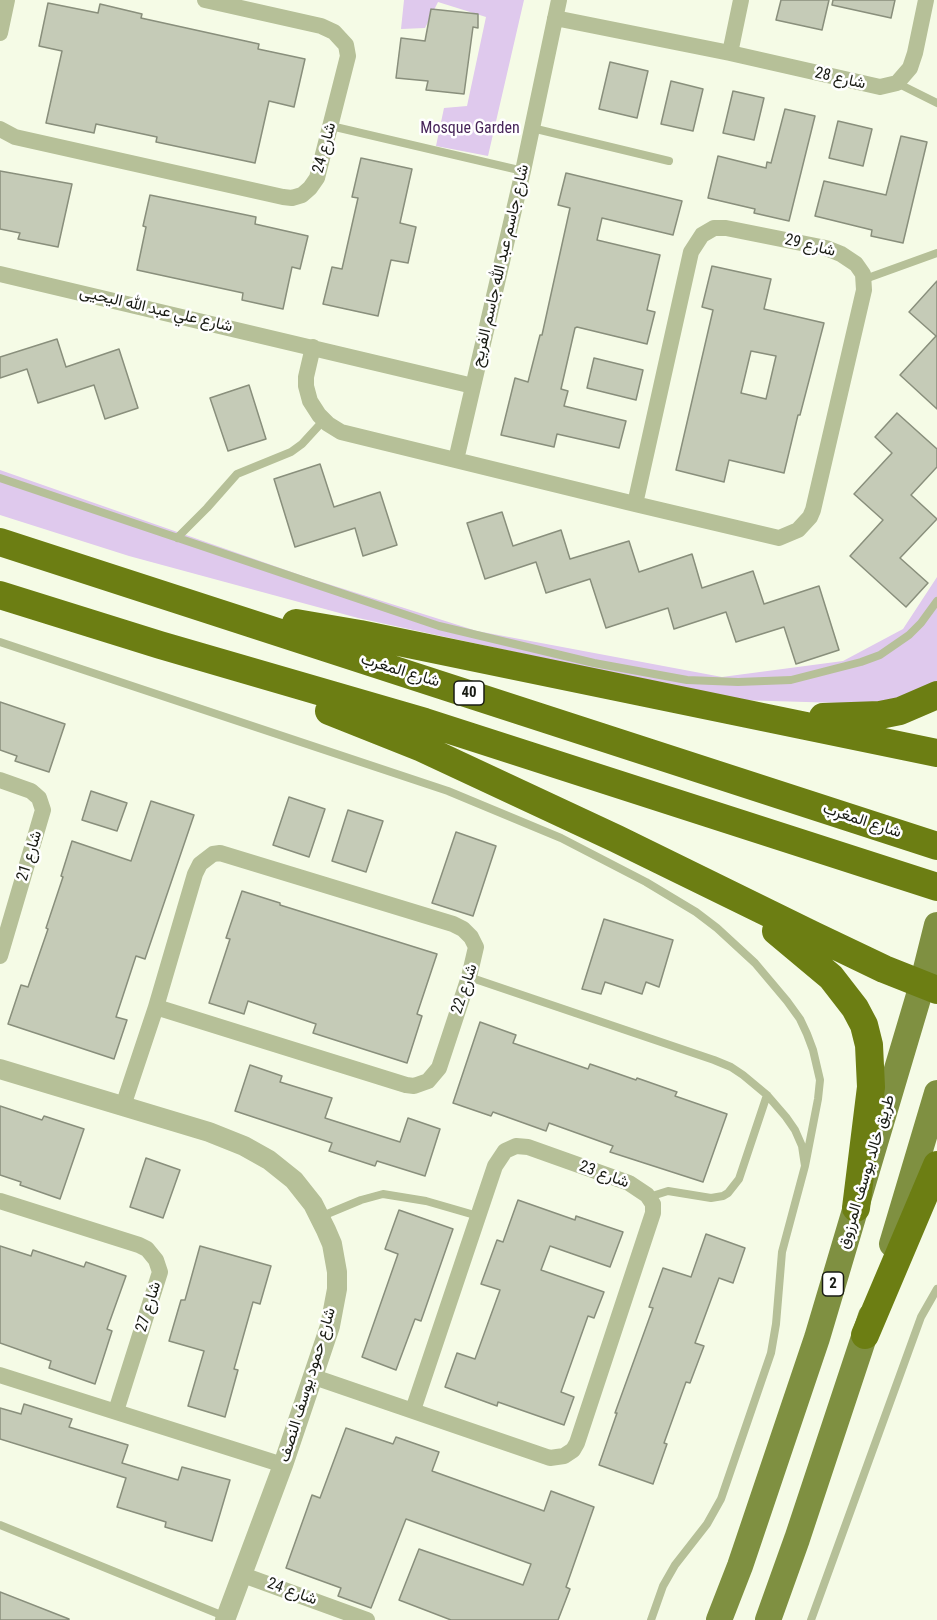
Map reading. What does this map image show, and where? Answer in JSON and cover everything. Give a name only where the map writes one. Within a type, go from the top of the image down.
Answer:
[{"type":"highway","name":"شارع المغرب","points":[[0,542],[937,846]]},
{"type":"highway","points":[[0,595],[160,645],[425,722],[937,888]]},
{"type":"highway","points":[[193,605],[360,634],[937,753]]},
{"type":"highway","points":[[160,645],[422,748],[616,839],[723,893],[930,987]]},
{"type":"highway","points":[[751,714],[825,717],[880,715],[900,711],[937,695]]},
{"type":"highway","points":[[723,893],[792,943],[831,977],[855,1008],[864,1026],[869,1046],[871,1087],[856,1208]]},
{"type":"highway","points":[[865,1335],[937,1165]]},
{"type":"main road","name":"طريق خالد يوسف المرزوق","points":[[719,1620],[740,1566],[813,1349],[856,1208],[930,987],[935,934]]},
{"type":"main road","points":[[768,1620],[865,1335],[937,1093]]},
{"type":"street","points":[[0,33],[7,0]]},
{"type":"street","name":"شارع 24","points":[[0,129],[15,137],[288,198],[302,195],[314,184],[348,56],[346,45],[338,35],[321,26],[205,0]]},
{"type":"street","name":"شارع جاسم عبد الله جاسم الفريح","points":[[456,460],[523,171],[559,0]]},
{"type":"street","points":[[730,53],[741,0]]},
{"type":"street","points":[[897,83],[906,74],[913,60],[926,0]]},
{"type":"street","name":"شارع 28","points":[[555,18],[730,53],[871,87],[885,87],[897,83]]},
{"type":"street","name":"شارع 29","points":[[635,504],[691,252],[702,235],[714,228],[726,228],[826,248],[856,264],[865,279]]},
{"type":"street","name":"شارع علي عبد الله اليحيى","points":[[0,274],[313,346],[473,386]]},
{"type":"street","points":[[313,346],[306,386],[310,401],[324,420],[335,429],[350,435],[779,538],[792,534],[805,524],[813,510],[865,279]]},
{"type":"street","name":"شارع 21","points":[[0,780],[31,791],[39,798],[43,810],[0,956]]},
{"type":"street","name":"شارع 22","points":[[123,1106],[156,1007],[195,874],[204,860],[216,853],[458,926],[471,937],[476,948],[469,977],[439,1068],[428,1081],[414,1086],[156,1007]]},
{"type":"street","name":"شارع حمود يوسف النصف","points":[[0,1069],[218,1135],[258,1153],[294,1180],[320,1217],[335,1257],[336,1289],[330,1326],[283,1465],[226,1618]]},
{"type":"street","name":"شارع 23","points":[[314,1377],[550,1458],[561,1458],[569,1454],[577,1443],[652,1212],[653,1204],[650,1197],[644,1191],[628,1183],[528,1147],[516,1146],[505,1151],[497,1161],[413,1410]]},
{"type":"street","name":"شارع 27","points":[[0,1201],[139,1245],[147,1249],[156,1260],[160,1272],[116,1411]]},
{"type":"street","points":[[0,1375],[283,1465]]},
{"type":"street","name":"شارع 24","points":[[243,1575],[338,1615],[367,1620]]},
{"type":"lane","points":[[897,83],[937,103]]},
{"type":"lane","points":[[331,126],[523,171]]},
{"type":"lane","points":[[532,128],[669,161]]},
{"type":"lane","points":[[865,279],[935,256]]},
{"type":"lane","points":[[177,538],[237,474],[291,452],[302,444],[324,420]]},
{"type":"lane","points":[[0,478],[439,626],[594,663],[705,682],[791,680],[861,662],[880,655],[903,640],[921,623],[937,601]]},
{"type":"lane","points":[[0,642],[448,791],[561,838],[627,872],[696,912],[755,963],[800,1019],[816,1058],[820,1080],[805,1166],[782,1252],[776,1324],[771,1353],[721,1499],[706,1524],[675,1565],[657,1598],[651,1620]]},
{"type":"lane","points":[[469,977],[714,1060],[743,1075],[767,1095],[795,1130],[802,1146],[805,1166]]},
{"type":"lane","points":[[650,1197],[668,1191],[711,1198],[728,1193],[739,1179],[767,1095]]},
{"type":"lane","points":[[320,1217],[361,1200],[383,1194],[426,1201],[478,1216]]},
{"type":"lane","points":[[811,1620],[921,1317],[937,1289]]},
{"type":"lane","points":[[0,1525],[226,1618]]},
{"type":"green space","name":"Mosque Garden","points":[[404,0],[524,0],[488,156],[436,146],[444,108],[467,106],[486,17],[438,2],[425,28],[401,29]]},
{"type":"green space","points":[[0,470],[306,577],[477,631],[722,677],[843,661],[903,629],[937,577],[937,686],[911,705],[736,700],[358,618],[129,556],[0,515]]},
{"type":"building","points":[[781,0],[829,0],[822,30],[776,20]]},
{"type":"building","points":[[833,0],[895,0],[891,18],[832,5]]},
{"type":"building","points":[[48,3],[98,13],[100,4],[142,14],[141,18],[259,44],[258,49],[305,59],[294,107],[269,101],[255,163],[156,142],[157,137],[96,124],[94,133],[46,123],[62,51],[39,46]]},
{"type":"building","points":[[431,9],[478,14],[478,28],[473,27],[464,94],[426,90],[428,81],[396,78],[401,38],[425,41]]},
{"type":"building","points":[[610,62],[648,71],[637,118],[599,109]]},
{"type":"building","points":[[671,81],[703,89],[693,131],[661,124]]},
{"type":"building","points":[[733,91],[764,98],[754,140],[723,133]]},
{"type":"building","points":[[785,109],[815,116],[789,221],[754,213],[755,209],[708,198],[718,156],[766,168],[767,162],[771,163]]},
{"type":"building","points":[[838,121],[872,129],[863,166],[829,158]]},
{"type":"building","points":[[901,136],[927,142],[903,243],[871,236],[872,230],[815,216],[824,181],[886,195]]},
{"type":"building","points":[[361,158],[412,169],[400,223],[416,227],[408,263],[391,260],[378,316],[323,304],[332,267],[342,269],[358,198],[352,197]]},
{"type":"building","points":[[0,171],[72,184],[58,247],[18,239],[20,233],[0,229]]},
{"type":"building","points":[[566,173],[682,201],[673,235],[602,218],[597,240],[660,255],[647,310],[655,312],[647,344],[575,328],[561,389],[568,391],[564,406],[626,421],[619,448],[557,434],[554,447],[501,435],[515,378],[528,382],[540,335],[542,335],[570,208],[558,205]]},
{"type":"building","points":[[150,195],[256,217],[255,224],[308,236],[300,269],[292,267],[283,309],[242,300],[243,293],[137,270]]},
{"type":"building","points":[[712,266],[771,279],[764,309],[824,323],[784,473],[729,460],[724,482],[676,470],[713,310],[702,307]],"holes":[[[751,351],[776,356],[766,399],[741,393]]]},
{"type":"building","points":[[937,281],[937,409],[900,375],[936,336],[909,312]]},
{"type":"building","points":[[57,339],[66,367],[119,349],[138,408],[105,419],[94,385],[38,403],[27,369],[0,378],[0,357]]},
{"type":"building","points":[[594,358],[643,370],[636,400],[587,388]]},
{"type":"building","points":[[249,385],[266,439],[228,451],[210,398]]},
{"type":"building","points":[[897,413],[937,449],[937,467],[911,495],[937,519],[900,558],[928,583],[906,607],[850,556],[883,520],[854,494],[892,453],[875,437]]},
{"type":"building","points":[[320,464],[334,507],[380,492],[397,545],[363,556],[355,528],[295,547],[274,479]]},
{"type":"building","points":[[502,512],[513,546],[561,530],[570,559],[629,541],[639,572],[692,554],[702,588],[753,571],[764,604],[819,586],[839,650],[796,664],[784,627],[736,642],[726,612],[674,629],[668,608],[606,628],[590,579],[546,593],[536,562],[485,579],[467,523]]},
{"type":"building","points":[[0,702],[65,724],[49,772],[15,761],[17,756],[0,750]]},
{"type":"building","points":[[91,791],[127,803],[117,831],[82,820]]},
{"type":"building","points":[[289,797],[325,809],[309,857],[273,845]]},
{"type":"building","points":[[151,801],[194,815],[145,959],[136,956],[116,1017],[127,1020],[114,1059],[8,1024],[21,985],[28,987],[48,929],[46,928],[72,841],[131,861]]},
{"type":"building","points":[[348,810],[383,821],[366,872],[332,861]]},
{"type":"building","points":[[456,832],[496,846],[473,916],[432,903]]},
{"type":"building","points":[[242,891],[437,954],[417,1014],[422,1016],[407,1063],[313,1033],[316,1024],[248,1001],[244,1014],[209,1003],[230,939],[226,938]]},
{"type":"building","points":[[604,919],[673,940],[659,987],[646,982],[642,994],[605,982],[601,994],[582,989]]},
{"type":"building","points":[[480,1022],[516,1035],[513,1043],[588,1069],[590,1064],[636,1080],[637,1078],[677,1092],[675,1096],[727,1114],[703,1182],[610,1152],[613,1146],[549,1123],[546,1131],[493,1112],[491,1116],[453,1103]]},
{"type":"building","points":[[250,1065],[282,1076],[280,1082],[332,1098],[325,1118],[400,1142],[408,1118],[440,1129],[425,1176],[377,1161],[375,1166],[329,1151],[332,1143],[235,1111]]},
{"type":"building","points":[[0,1106],[42,1120],[44,1116],[84,1129],[60,1199],[20,1185],[21,1182],[0,1175]]},
{"type":"building","points":[[146,1158],[180,1170],[163,1218],[130,1207]]},
{"type":"building","points":[[518,1200],[575,1220],[576,1216],[623,1232],[610,1267],[550,1246],[541,1270],[604,1292],[594,1318],[588,1316],[561,1392],[574,1397],[564,1425],[498,1402],[497,1406],[445,1387],[457,1353],[475,1359],[500,1290],[481,1284],[497,1240],[503,1242]]},
{"type":"building","points":[[399,1210],[453,1229],[421,1321],[415,1319],[396,1370],[362,1357],[398,1254],[385,1249]]},
{"type":"building","points":[[706,1234],[745,1248],[733,1283],[719,1278],[695,1343],[704,1346],[690,1383],[686,1382],[664,1443],[667,1444],[653,1484],[599,1465],[653,1308],[649,1307],[663,1268],[691,1277]]},
{"type":"building","points":[[0,1246],[31,1256],[33,1250],[84,1267],[86,1262],[126,1276],[107,1329],[112,1331],[95,1384],[49,1368],[51,1361],[0,1343]]},
{"type":"building","points":[[200,1246],[271,1266],[260,1304],[253,1302],[234,1369],[238,1370],[225,1417],[188,1406],[204,1351],[169,1341],[181,1300],[185,1300]]},
{"type":"building","points":[[24,1404],[72,1419],[69,1427],[128,1445],[122,1463],[178,1480],[182,1467],[230,1480],[212,1541],[165,1527],[166,1522],[117,1507],[126,1478],[0,1439],[0,1408],[21,1414]]},
{"type":"building","points":[[346,1428],[393,1444],[396,1437],[439,1452],[432,1471],[544,1511],[551,1491],[594,1507],[566,1587],[570,1589],[558,1620],[451,1620],[399,1600],[419,1549],[523,1585],[531,1564],[406,1519],[371,1608],[338,1596],[341,1588],[286,1568],[312,1495],[320,1498]]},
{"type":"building","points":[[0,1592],[69,1619],[69,1620],[0,1620]]}]
